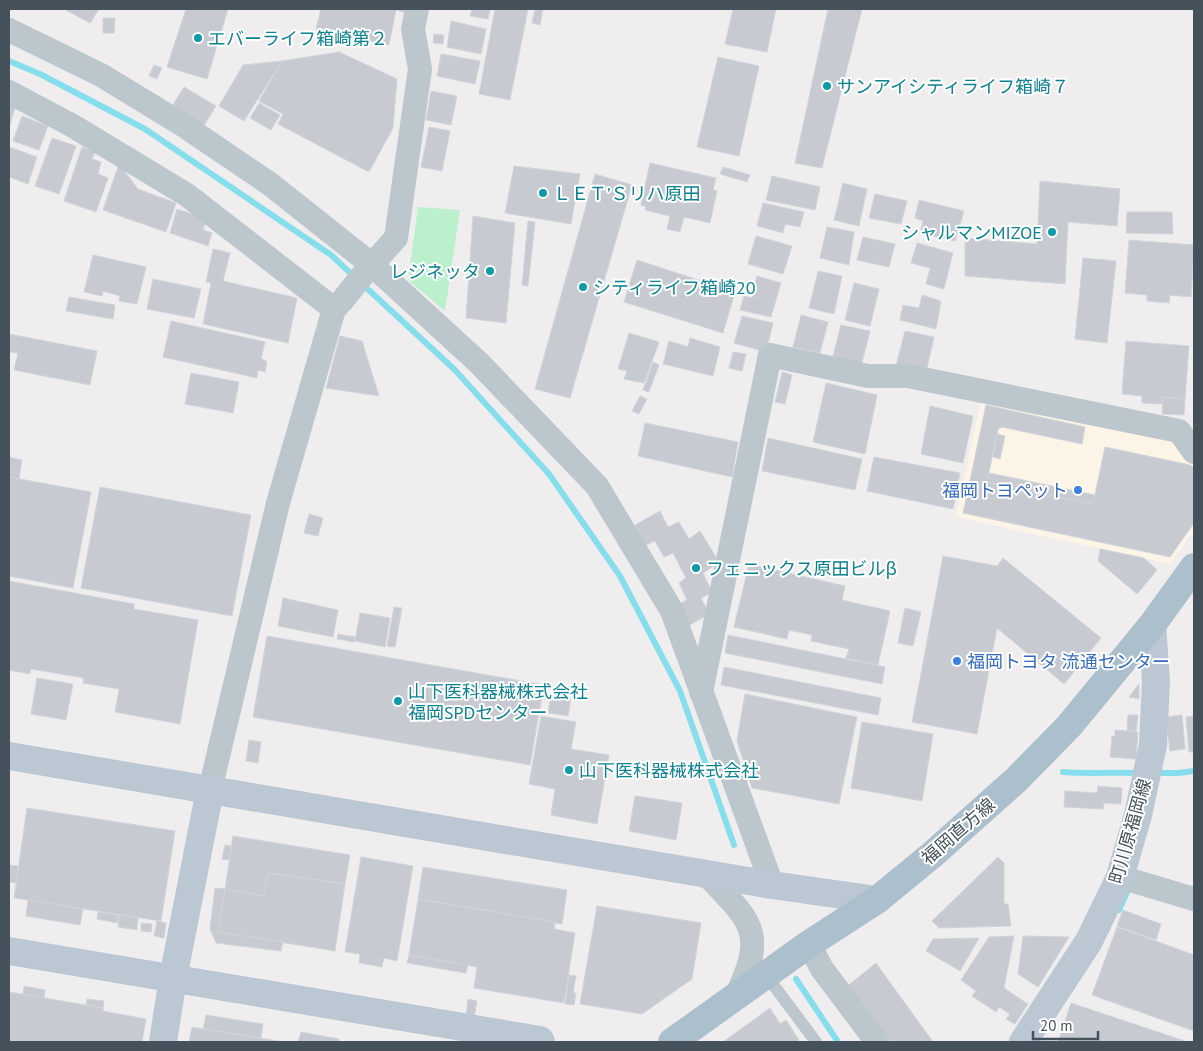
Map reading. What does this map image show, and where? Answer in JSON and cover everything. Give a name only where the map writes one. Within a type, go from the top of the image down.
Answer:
[{"type":"main road","name":"福岡直方線","points":[[672,1042],[809,944],[877,900],[934,854],[1016,780],[1069,726],[1152,625],[1194,567]]},
{"type":"street","points":[[163,1042],[210,790],[278,504],[338,305],[396,238],[420,69],[413,29],[417,9]]},
{"type":"street","points":[[9,30],[102,75],[183,125],[270,184],[479,363],[597,486],[672,611],[772,885]]},
{"type":"street","points":[[9,92],[73,126],[187,195],[338,305]]},
{"type":"street","points":[[701,692],[770,354],[868,376],[908,376],[1179,431],[1194,452]]},
{"type":"street","name":"町川原福岡線","points":[[1023,1042],[1089,941],[1120,876],[1138,815],[1153,745],[1156,681],[1152,625]]},
{"type":"street","points":[[9,756],[772,885],[877,900]]},
{"type":"street","points":[[706,874],[739,910],[748,923],[752,940],[752,957],[747,974],[736,996]]},
{"type":"street","points":[[1120,876],[1194,899]]},
{"type":"street","points":[[809,944],[822,969],[877,1042]]},
{"type":"street","points":[[9,951],[540,1040],[541,1042]]},
{"type":"lane","points":[[766,975],[816,1042]]},
{"type":"shaded area","name":"福岡トヨペット","points":[[981,401],[1172,438],[1194,462],[1194,531],[1170,564],[956,517]]},
{"type":"green space","points":[[418,207],[460,210],[445,311],[408,280]]},
{"type":"building","points":[[64,9],[99,9],[90,23]]},
{"type":"building","name":"エバーライフ箱崎第２","points":[[186,9],[228,9],[207,79],[167,67]]},
{"type":"building","points":[[321,9],[407,9],[406,13],[396,10],[389,45],[316,29]]},
{"type":"building","points":[[472,9],[490,9],[488,19],[470,16]]},
{"type":"building","points":[[495,9],[528,9],[510,100],[479,94]]},
{"type":"building","points":[[535,9],[543,9],[540,25],[532,23]]},
{"type":"building","points":[[733,9],[776,9],[767,52],[725,44]]},
{"type":"building","name":"サンアイシティライフ箱崎７","points":[[828,9],[862,9],[822,168],[795,163]]},
{"type":"building","points":[[103,18],[115,18],[114,33],[103,33]]},
{"type":"building","points":[[451,21],[486,29],[481,54],[447,47]]},
{"type":"building","points":[[434,34],[444,35],[443,44],[433,43]]},
{"type":"building","points":[[339,52],[397,79],[393,128],[369,172],[278,124],[283,114],[259,101],[282,61]]},
{"type":"building","points":[[441,54],[480,61],[475,84],[437,76]]},
{"type":"building","points":[[718,57],[759,66],[739,156],[697,147]]},
{"type":"building","points":[[282,61],[244,121],[219,106],[243,65]]},
{"type":"building","points":[[154,65],[162,68],[157,79],[149,76]]},
{"type":"building","points":[[184,87],[216,106],[203,127],[171,108]]},
{"type":"building","points":[[431,91],[457,96],[451,125],[426,120]]},
{"type":"building","points":[[259,103],[280,115],[271,130],[250,118]]},
{"type":"building","points":[[9,105],[15,108],[9,128]]},
{"type":"building","points":[[22,116],[48,126],[39,150],[13,141]]},
{"type":"building","points":[[429,127],[450,131],[442,171],[421,167]]},
{"type":"building","points":[[52,138],[76,146],[59,194],[35,186]]},
{"type":"building","points":[[9,147],[37,157],[28,184],[9,177]]},
{"type":"building","points":[[82,147],[95,152],[92,159],[101,162],[98,174],[108,178],[96,212],[64,201]]},
{"type":"building","points":[[650,163],[716,178],[713,190],[717,191],[710,223],[684,217],[680,232],[667,229],[670,216],[645,210],[646,207],[641,205]]},
{"type":"building","points":[[119,164],[138,189],[176,203],[166,232],[103,210]]},
{"type":"building","name":"ＬＥＴ’Ｓリハ原田","points":[[514,166],[580,174],[571,224],[505,213]]},
{"type":"building","points":[[723,167],[750,175],[747,182],[720,174]]},
{"type":"building","name":"シティライフ箱崎20","points":[[595,174],[632,185],[570,398],[535,389]]},
{"type":"building","points":[[772,176],[820,187],[815,210],[766,200]]},
{"type":"building","name":"シャルマンMIZOE","points":[[1040,181],[1120,189],[1117,226],[1068,222],[1065,284],[965,276],[965,238],[1037,244]]},
{"type":"building","points":[[843,183],[867,189],[859,226],[834,220]]},
{"type":"building","points":[[875,194],[907,201],[901,224],[869,218]]},
{"type":"building","points":[[919,200],[964,211],[955,241],[920,233],[923,221],[915,218]]},
{"type":"building","points":[[763,203],[804,212],[800,227],[785,224],[783,233],[757,226]]},
{"type":"building","points":[[177,209],[207,219],[203,230],[212,233],[208,246],[170,233]]},
{"type":"building","points":[[1127,212],[1172,212],[1173,234],[1126,233]]},
{"type":"building","name":"レジネッタ","points":[[473,216],[515,223],[506,323],[466,318]]},
{"type":"building","points":[[528,221],[535,222],[528,286],[522,285]]},
{"type":"building","points":[[827,227],[854,232],[849,265],[820,258]]},
{"type":"building","points":[[756,236],[792,246],[783,274],[748,264]]},
{"type":"building","points":[[863,237],[895,244],[889,267],[857,260]]},
{"type":"building","points":[[1129,240],[1194,245],[1191,297],[1170,295],[1169,303],[1147,301],[1147,295],[1125,293]]},
{"type":"building","points":[[917,243],[953,253],[944,289],[926,284],[930,268],[911,263]]},
{"type":"building","points":[[213,249],[230,253],[223,281],[297,298],[288,343],[203,324],[211,283],[206,282]]},
{"type":"building","points":[[93,255],[146,267],[137,304],[119,301],[120,296],[103,291],[102,296],[84,292]]},
{"type":"building","points":[[1083,258],[1116,261],[1107,343],[1075,339]]},
{"type":"building","points":[[637,260],[735,292],[723,333],[624,302]]},
{"type":"building","points":[[818,271],[842,276],[834,314],[809,308]]},
{"type":"building","points":[[757,276],[781,283],[771,317],[740,310],[744,296],[752,298]]},
{"type":"building","points":[[153,279],[201,289],[194,318],[147,309]]},
{"type":"building","points":[[854,283],[879,289],[870,326],[845,320]]},
{"type":"building","points":[[922,295],[941,301],[936,329],[900,320],[903,305],[919,308]]},
{"type":"building","points":[[69,297],[115,305],[113,319],[66,311]]},
{"type":"building","points":[[801,315],[828,322],[820,353],[793,347]]},
{"type":"building","points":[[742,316],[773,323],[766,352],[734,343]]},
{"type":"building","points":[[171,321],[265,342],[261,359],[267,361],[265,372],[258,370],[257,378],[163,357]]},
{"type":"building","points":[[841,325],[870,331],[861,366],[832,360]]},
{"type":"building","points":[[905,331],[934,337],[926,372],[896,366]]},
{"type":"building","points":[[629,333],[659,342],[644,383],[624,379],[627,371],[618,369]]},
{"type":"building","points":[[9,334],[97,351],[90,385],[14,370],[18,353],[9,352]]},
{"type":"building","points":[[340,336],[362,341],[379,396],[326,388]]},
{"type":"building","points":[[690,338],[720,347],[713,376],[663,364],[669,341],[688,347]]},
{"type":"building","points":[[1126,341],[1189,346],[1185,399],[1163,397],[1163,404],[1142,403],[1142,396],[1122,394]]},
{"type":"building","points":[[733,352],[746,354],[742,371],[729,368]]},
{"type":"building","points":[[653,362],[659,365],[649,392],[643,390]]},
{"type":"building","points":[[782,372],[792,375],[785,404],[775,402]]},
{"type":"building","points":[[191,373],[239,382],[233,413],[185,404]]},
{"type":"building","points":[[826,383],[877,395],[865,454],[813,442]]},
{"type":"building","points":[[640,396],[647,399],[639,414],[632,411]]},
{"type":"building","points":[[1163,397],[1185,399],[1184,415],[1162,414]]},
{"type":"building","points":[[986,405],[1085,427],[1082,444],[1002,427],[998,429],[987,482],[1093,504],[1105,447],[1190,465],[1194,468],[1194,523],[1170,557],[963,513]]},
{"type":"building","points":[[930,406],[973,416],[963,463],[921,454]]},
{"type":"building","points":[[645,423],[738,442],[732,477],[638,456]]},
{"type":"building","points":[[997,434],[1005,436],[1000,459],[993,457]]},
{"type":"building","points":[[768,438],[862,459],[855,490],[762,471]]},
{"type":"building","points":[[9,457],[22,460],[19,479],[9,477]]},
{"type":"building","points":[[874,457],[960,473],[953,509],[867,491]]},
{"type":"building","points":[[989,473],[1095,495],[1093,504],[987,482]]},
{"type":"building","points":[[9,477],[91,492],[73,588],[9,576]]},
{"type":"building","points":[[100,487],[251,515],[232,616],[81,588]]},
{"type":"building","name":"フェニックス原田ビルβ","points":[[660,511],[668,527],[679,522],[689,539],[700,531],[719,562],[703,573],[712,592],[701,598],[709,614],[688,626],[678,605],[687,600],[679,583],[686,578],[673,553],[664,557],[655,541],[646,545],[635,525]]},
{"type":"building","points":[[309,514],[323,518],[318,536],[304,533]]},
{"type":"building","points":[[1100,549],[1144,558],[1157,570],[1137,594],[1098,561]]},
{"type":"building","name":"福岡トヨタ 流通センター","points":[[943,556],[997,566],[1003,558],[1101,638],[1064,684],[997,628],[977,734],[912,722]]},
{"type":"building","points":[[749,564],[845,586],[842,600],[890,611],[878,665],[846,658],[849,649],[811,641],[812,635],[789,630],[787,639],[734,627]]},
{"type":"building","points":[[9,581],[134,604],[134,609],[198,620],[180,724],[115,712],[119,689],[83,683],[84,678],[31,669],[30,674],[9,670]]},
{"type":"building","points":[[283,598],[338,610],[333,637],[278,626]]},
{"type":"building","points":[[394,607],[402,608],[395,647],[387,646]]},
{"type":"building","points":[[905,608],[921,612],[913,646],[898,643]]},
{"type":"building","points":[[360,613],[390,618],[385,647],[355,641]]},
{"type":"building","points":[[338,634],[355,637],[354,642],[337,639]]},
{"type":"building","points":[[728,635],[885,667],[882,684],[725,653]]},
{"type":"building","name":"山下医科器械株式会社 福岡SPDセンター","points":[[267,636],[544,685],[530,765],[253,717]]},
{"type":"building","points":[[724,667],[881,698],[878,715],[721,685]]},
{"type":"building","points":[[37,678],[73,684],[66,720],[31,714]]},
{"type":"building","points":[[1139,684],[1139,699],[1129,697]]},
{"type":"building","points":[[745,694],[857,717],[839,804],[752,788],[737,741]]},
{"type":"building","points":[[551,695],[571,698],[568,716],[548,713]]},
{"type":"building","points":[[1128,715],[1138,715],[1136,731],[1127,731]]},
{"type":"building","points":[[1182,715],[1185,749],[1170,751],[1166,717]]},
{"type":"building","name":"山下医科器械株式会社","points":[[541,716],[576,722],[571,749],[609,755],[597,824],[551,815],[555,789],[529,784]]},
{"type":"building","points":[[1194,716],[1194,752],[1189,752],[1186,717]]},
{"type":"building","points":[[862,722],[933,734],[922,801],[851,788]]},
{"type":"building","points":[[1115,730],[1138,732],[1136,759],[1110,757],[1112,736],[1115,736]]},
{"type":"building","points":[[249,740],[261,742],[258,763],[246,761]]},
{"type":"building","points":[[1098,786],[1122,788],[1121,804],[1104,803],[1103,809],[1064,807],[1065,791],[1097,793]]},
{"type":"building","points":[[635,796],[682,803],[676,840],[629,831]]},
{"type":"building","points":[[27,808],[175,831],[161,921],[14,898]]},
{"type":"building","points":[[233,836],[350,855],[345,884],[268,873],[264,896],[225,889]]},
{"type":"building","points":[[225,845],[231,846],[229,860],[222,859]]},
{"type":"building","points":[[361,857],[413,866],[397,961],[384,958],[382,967],[359,963],[360,954],[345,952]]},
{"type":"building","points":[[998,857],[1004,863],[1004,904],[1008,904],[1011,926],[939,928],[932,921]]},
{"type":"building","points":[[10,865],[18,866],[16,883],[9,882]]},
{"type":"building","points":[[423,867],[567,890],[562,924],[418,899]]},
{"type":"building","points":[[268,873],[345,884],[335,951],[218,932],[225,889],[264,896]]},
{"type":"building","points":[[215,888],[225,889],[218,932],[283,942],[281,951],[216,943],[210,929]]},
{"type":"building","points":[[418,899],[555,922],[554,929],[575,933],[564,1003],[474,988],[477,967],[409,955]]},
{"type":"building","points":[[28,900],[83,909],[80,925],[26,916]]},
{"type":"building","points":[[597,906],[701,923],[692,979],[642,1014],[580,1004]]},
{"type":"building","points":[[1123,910],[1161,924],[1156,940],[1117,926]]},
{"type":"building","points":[[98,912],[118,915],[117,923],[97,919]]},
{"type":"building","points":[[119,915],[138,918],[137,930],[118,927]]},
{"type":"building","points":[[157,921],[166,923],[164,938],[154,936]]},
{"type":"building","points":[[141,923],[152,924],[151,932],[141,931]]},
{"type":"building","points":[[1117,927],[1194,955],[1194,1031],[1092,995]]},
{"type":"building","points":[[1014,936],[1004,988],[1028,1004],[1015,1024],[1006,1019],[1010,1014],[999,1007],[996,1012],[972,996],[976,991],[961,980],[989,937]]},
{"type":"building","points":[[1023,936],[1069,937],[1038,987],[1018,974]]},
{"type":"building","points":[[979,938],[960,971],[926,951],[933,939]]},
{"type":"building","points":[[409,955],[468,965],[466,973],[407,963]]},
{"type":"building","points":[[876,963],[933,1042],[891,1042],[870,1013],[845,988]]},
{"type":"building","points":[[569,975],[576,976],[573,993],[576,993],[574,1005],[565,1004]]},
{"type":"building","points":[[24,986],[45,990],[44,998],[23,994]]},
{"type":"building","points":[[9,992],[103,1008],[103,1011],[146,1019],[142,1042],[9,1042]]},
{"type":"building","points":[[87,999],[104,1001],[103,1008],[86,1005]]},
{"type":"building","points":[[468,999],[477,1001],[474,1018],[466,1016]]},
{"type":"building","points":[[1071,1003],[1188,1042],[1058,1042]]},
{"type":"building","points":[[770,1008],[780,1024],[786,1020],[799,1040],[796,1042],[723,1042]]},
{"type":"building","points":[[206,1015],[263,1024],[261,1038],[203,1029]]},
{"type":"building","points":[[192,1027],[203,1029],[285,1042],[189,1042]]},
{"type":"building","points":[[301,1032],[339,1039],[339,1042],[298,1042]]},
{"type":"waterway","points":[[9,61],[40,74],[145,129],[331,255],[454,369],[549,474],[620,576],[680,691],[734,845]]},
{"type":"waterway","points":[[1154,773],[1194,771]]},
{"type":"waterway","points":[[1063,772],[1141,773]]},
{"type":"waterway","points":[[1119,910],[1128,890]]},
{"type":"waterway","points":[[796,979],[838,1042]]},
{"type":"place","name":"エバーライフ箱崎第２","points":[[198,38]]},
{"type":"place","name":"サンアイシティライフ箱崎７","points":[[827,86]]},
{"type":"place","name":"ＬＥＴ’Ｓリハ原田","points":[[543,193]]},
{"type":"place","name":"シャルマンMIZOE","points":[[1052,232]]},
{"type":"place","name":"レジネッタ","points":[[490,271]]},
{"type":"place","name":"シティライフ箱崎20","points":[[583,287]]},
{"type":"place","name":"福岡トヨペット","points":[[1078,490]]},
{"type":"place","name":"フェニックス原田ビルβ","points":[[696,568]]},
{"type":"place","name":"福岡トヨタ 流通センター","points":[[957,661]]},
{"type":"place","name":"山下医科器械株式会社 福岡SPDセンター","points":[[398,701]]},
{"type":"place","name":"山下医科器械株式会社","points":[[569,770]]}]
